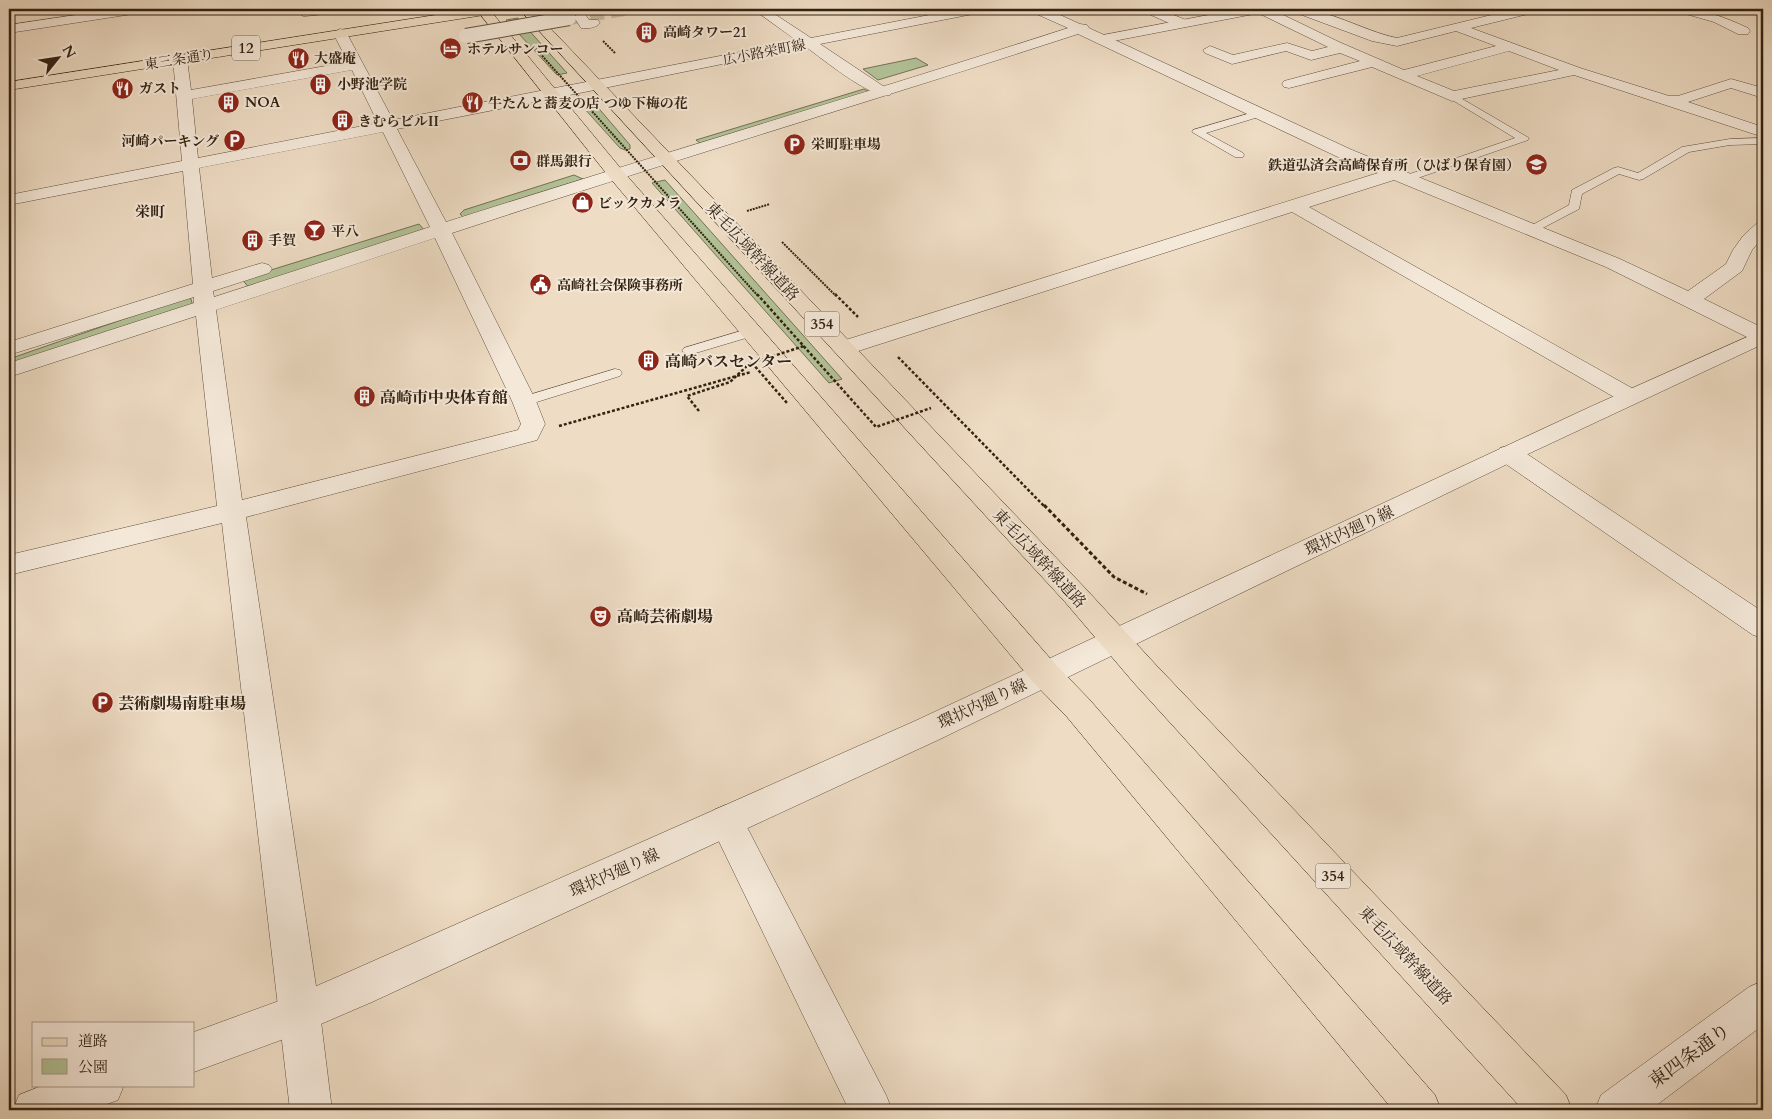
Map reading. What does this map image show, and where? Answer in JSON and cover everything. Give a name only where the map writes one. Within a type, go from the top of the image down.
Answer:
[{"type":"main road","name":"東三条通り","points":[[9,74],[437,9]]},
{"type":"main road","name":"東三条通り","points":[[9,86],[488,9]]},
{"type":"main road","points":[[488,9],[550,94],[612,168],[1045,674],[1078,708],[1420,1110]]},
{"type":"main road","name":"東毛広域幹線道路","points":[[521,18],[598,84],[1551,1110]]},
{"type":"street","points":[[9,30],[139,9]]},
{"type":"street","points":[[759,9],[878,88]]},
{"type":"street","name":"広小路栄町線","points":[[9,200],[978,9]]},
{"type":"street","points":[[1037,9],[1103,38],[1346,154],[1612,263],[1763,336]]},
{"type":"street","points":[[1149,9],[1181,23]]},
{"type":"street","points":[[1103,38],[1260,9],[1341,48],[1452,96],[1513,86],[1575,71]]},
{"type":"street","points":[[1300,9],[1377,38],[1397,42],[1531,9]]},
{"type":"street","points":[[1684,9],[1719,19],[1743,31]]},
{"type":"street","points":[[466,36],[521,18],[574,18],[586,25],[593,23]]},
{"type":"street","points":[[9,370],[204,298],[612,168],[878,88],[1075,26]]},
{"type":"street","points":[[1456,27],[1575,71],[1763,132]]},
{"type":"street","points":[[9,565],[231,512],[528,435],[533,424],[524,401],[437,223],[340,33]]},
{"type":"street","points":[[1210,50],[1232,60],[1286,47],[1311,56],[1341,48]]},
{"type":"street","points":[[1403,75],[1509,47]]},
{"type":"street","points":[[180,59],[204,298],[231,512],[236,533],[300,1013],[311,1110]]},
{"type":"street","points":[[1288,84],[1373,62]]},
{"type":"street","points":[[184,96],[356,65]]},
{"type":"street","points":[[1668,101],[1680,100],[1731,83],[1763,93]]},
{"type":"street","points":[[844,348],[1295,206],[1400,176]]},
{"type":"street","points":[[1295,206],[1629,396]]},
{"type":"street","points":[[332,248],[437,223]]},
{"type":"street","points":[[1688,300],[1735,267],[1737,258],[1752,237],[1763,228]]},
{"type":"street","points":[[9,349],[204,298],[277,265]]},
{"type":"street","name":"環状内廻り線","points":[[195,1052],[300,1013],[726,821],[1116,642],[1629,396],[1763,336]]},
{"type":"street","points":[[1508,454],[1763,627]]},
{"type":"street","points":[[726,821],[871,1110]]},
{"type":"street","name":"東四条通り","points":[[1616,1110],[1763,1001]]},
{"type":"street","points":[[34,1110],[100,1086]]},
{"type":"lane","points":[[303,9],[306,14],[314,15],[352,9]]},
{"type":"lane","points":[[1400,176],[1524,138],[1505,130],[1452,96]]},
{"type":"lane","points":[[1239,155],[1197,132],[1261,113]]},
{"type":"lane","points":[[1531,229],[1575,207],[1576,192],[1618,170],[1639,177],[1686,149],[1730,142],[1763,141]]},
{"type":"lane","points":[[689,350],[751,332]]},
{"type":"lane","points":[[524,401],[615,373]]},
{"type":"path","points":[[521,18],[876,427],[931,408]]},
{"type":"path","points":[[611,49],[615,53]]},
{"type":"path","points":[[747,208],[754,215]]},
{"type":"path","points":[[782,242],[1114,577],[1152,597]]},
{"type":"path","points":[[699,411],[687,396],[730,382],[752,363],[804,346]]},
{"type":"path","points":[[752,363],[787,403]]},
{"type":"path","points":[[528,435],[780,364]]},
{"type":"path","points":[[995,464],[1001,462]]},
{"type":"green space","points":[[518,18],[567,73],[557,75],[506,20]]},
{"type":"green space","points":[[916,58],[928,65],[878,80],[863,69]]},
{"type":"green space","points":[[864,89],[870,92],[701,144],[696,140]]},
{"type":"green space","points":[[595,104],[630,145],[630,149],[620,148],[583,107]]},
{"type":"green space","points":[[574,175],[583,179],[463,217],[460,214],[464,210]]},
{"type":"green space","points":[[665,180],[842,379],[829,383],[652,183]]},
{"type":"green space","points":[[419,224],[425,231],[249,288],[242,279]]},
{"type":"green space","points":[[190,296],[193,306],[9,365],[9,359]]},
{"type":"tunnel","points":[[569,18],[624,9]]},
{"type":"place","name":"高崎タワー21","points":[[647,32]]},
{"type":"place","name":"ホテルサンコー","points":[[451,49]]},
{"type":"place","name":"大盛庵","points":[[298,58]]},
{"type":"place","name":"小野池学院","points":[[321,84]]},
{"type":"place","name":"ガスト","points":[[123,88]]},
{"type":"place","name":"NOA","points":[[229,102]]},
{"type":"place","name":"牛たんと蕎麦の店 つゆ下梅の花","points":[[472,103]]},
{"type":"place","name":"きむらビルII","points":[[342,121]]},
{"type":"place","name":"河崎パーキング","points":[[235,141]]},
{"type":"place","name":"栄町駐車場","points":[[795,144]]},
{"type":"place","name":"群馬銀行","points":[[520,161]]},
{"type":"place","name":"鉄道弘済会高崎保育所（ひばり保育園）","points":[[1536,165]]},
{"type":"place","name":"ビックカメラ","points":[[582,203]]},
{"type":"place","name":"平八","points":[[315,231]]},
{"type":"place","name":"手賀","points":[[252,240]]},
{"type":"place","name":"高崎社会保険事務所","points":[[541,285]]},
{"type":"place","name":"高崎バスセンター","points":[[649,361]]},
{"type":"place","name":"高崎市中央体育館","points":[[364,397]]},
{"type":"place","name":"高崎芸術劇場","points":[[601,616]]},
{"type":"place","name":"芸術劇場南駐車場","points":[[102,703]]},
{"type":"district","name":"栄町","points":[[150,212]]}]
